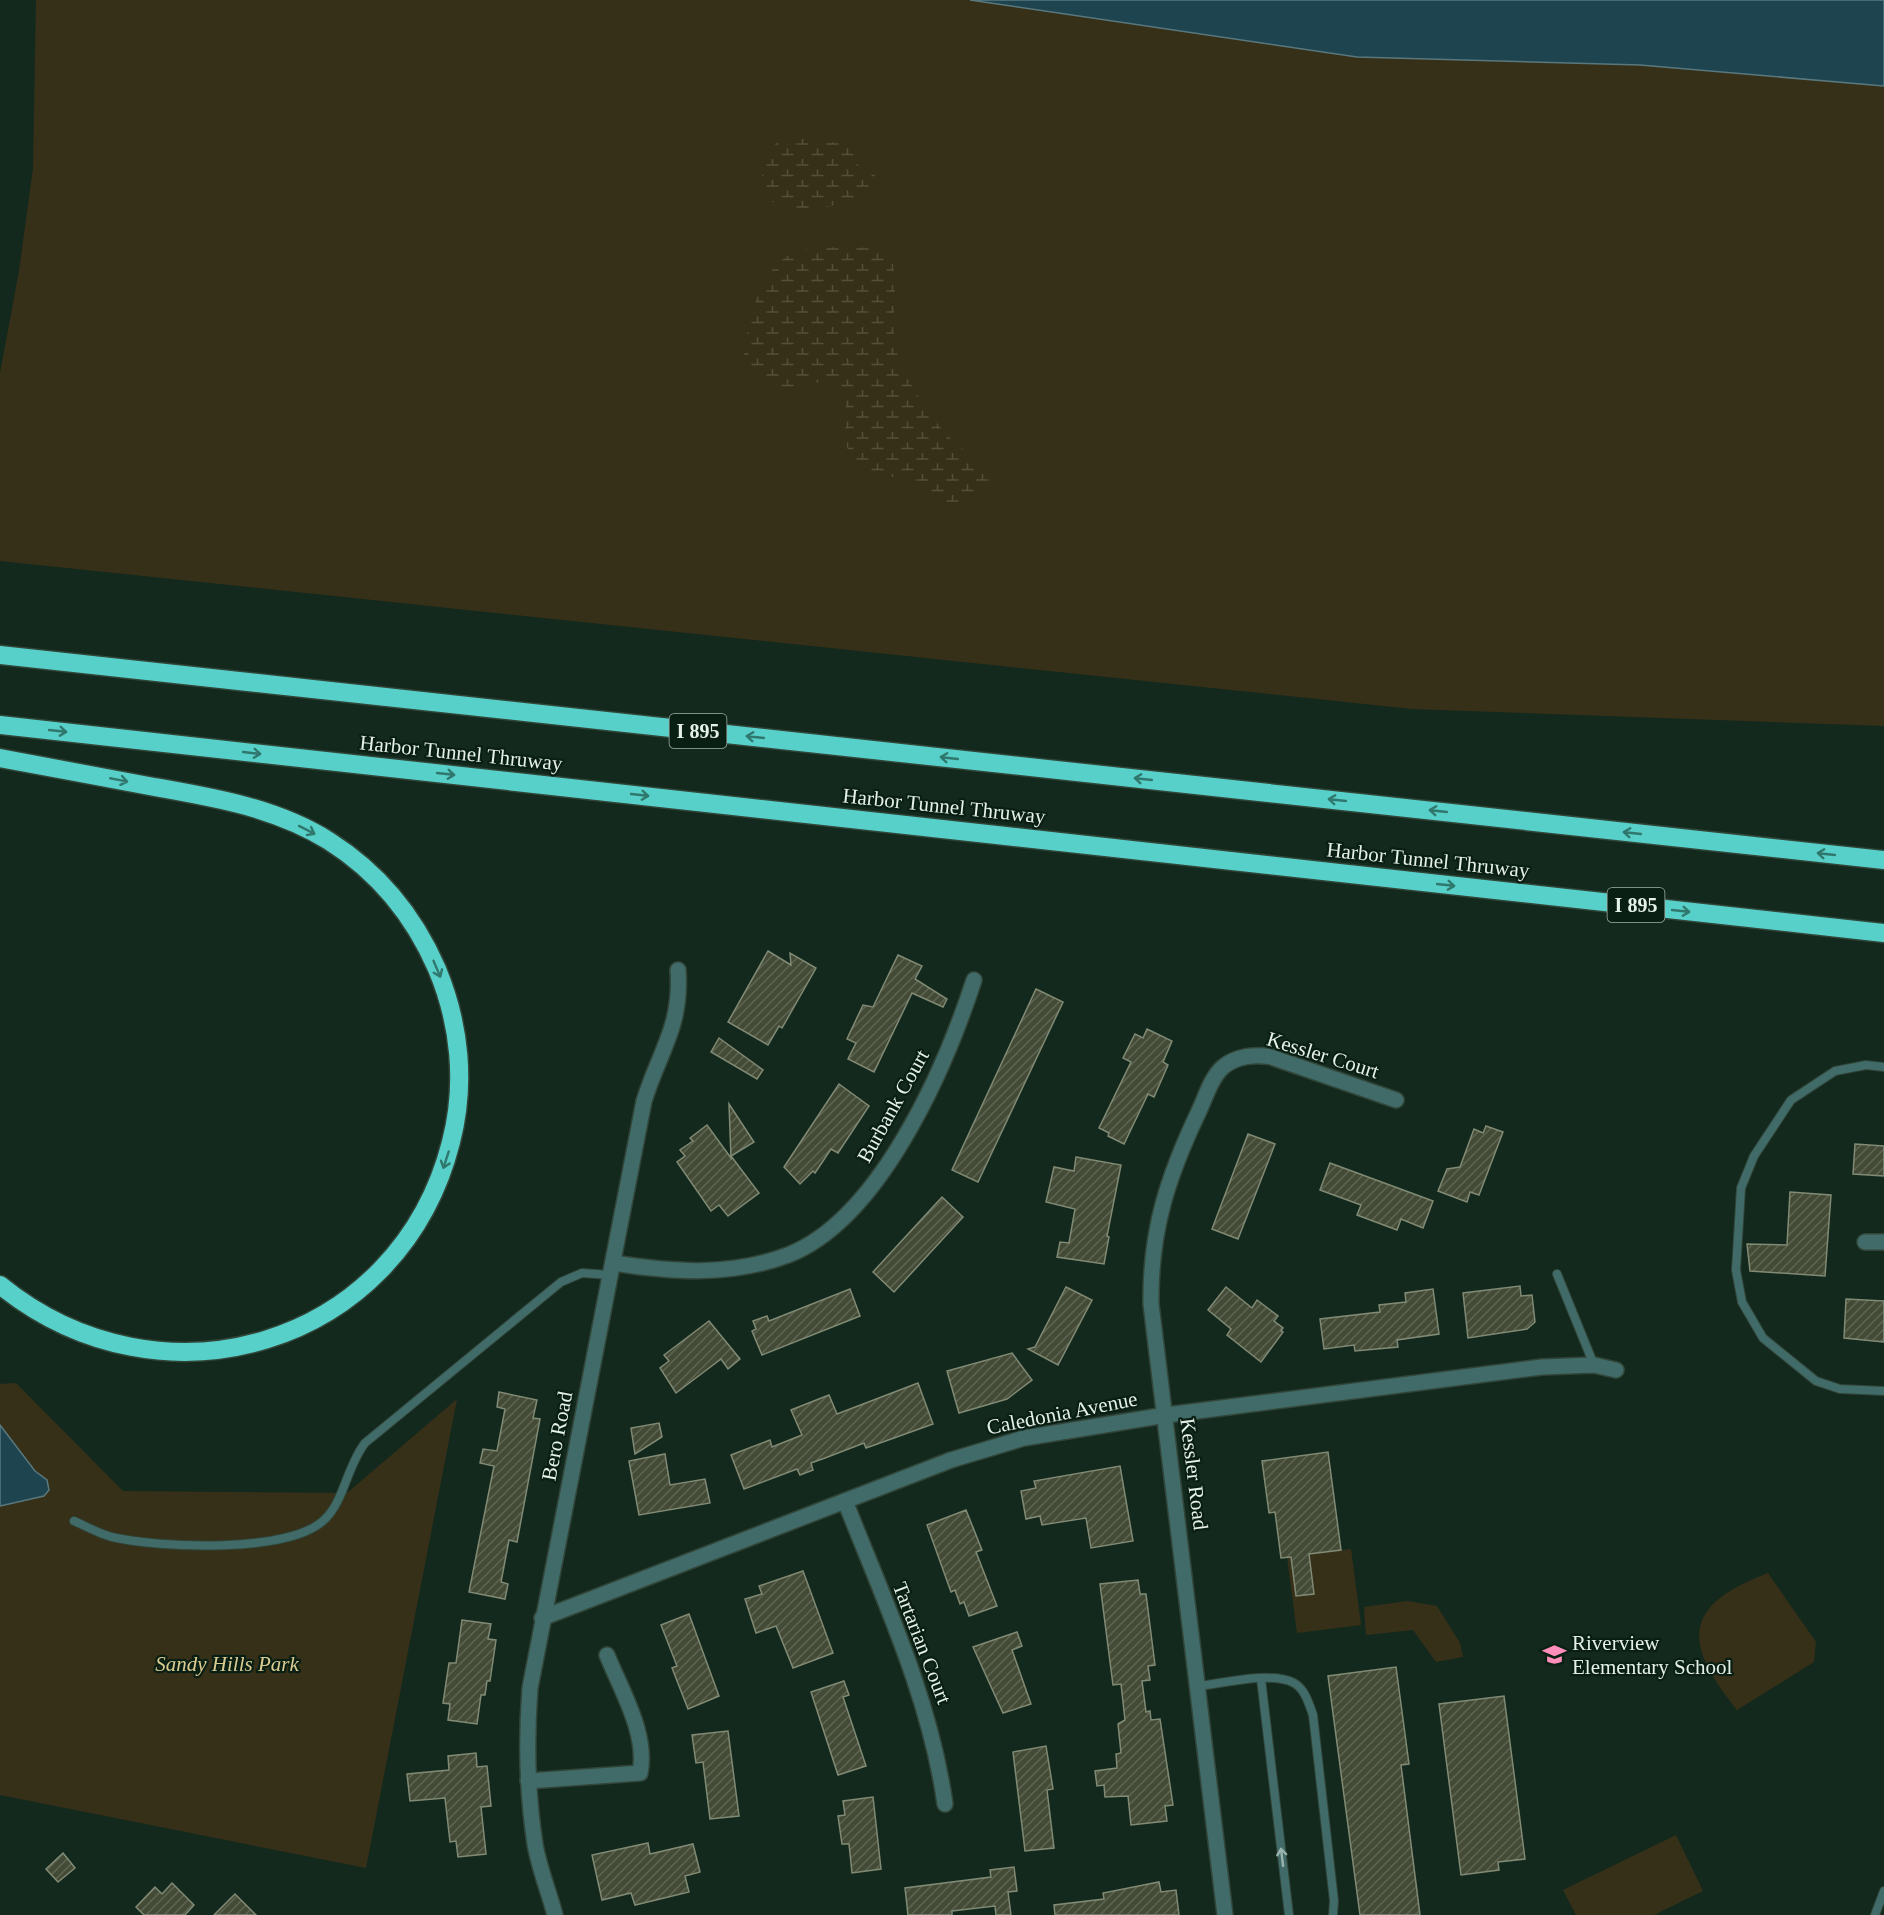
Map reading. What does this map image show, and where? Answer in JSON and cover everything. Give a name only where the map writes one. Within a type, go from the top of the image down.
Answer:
[{"type":"highway","name":"I 895","points":[[0,655],[1884,860]]},
{"type":"highway","name":"Harbor Tunnel Thruway","points":[[0,725],[1884,933]]},
{"type":"highway","points":[[0,758],[242,805],[272,814],[328,840],[376,878],[418,929],[450,1004],[459,1053],[459,1103],[447,1158],[429,1205],[414,1229],[380,1271],[357,1292],[301,1326],[276,1338],[216,1352],[157,1352],[103,1342],[77,1333],[21,1303],[0,1285]]},
{"type":"street","name":"Bero Road","points":[[555,1915],[536,1846],[528,1781],[527,1734],[530,1688],[644,1101],[655,1066],[671,1036],[676,1016],[680,995],[678,970]]},
{"type":"street","name":"Burbank Court","points":[[612,1269],[668,1272],[725,1270],[788,1254],[814,1241],[863,1198],[909,1129],[946,1054],[974,980]]},
{"type":"street","name":"Kessler Court","points":[[1236,1059],[1258,1055],[1271,1057],[1396,1100]]},
{"type":"street","name":"Kessler Road","points":[[1226,1915],[1151,1304],[1150,1269],[1157,1220],[1173,1169],[1213,1080],[1224,1067],[1236,1059]]},
{"type":"street","points":[[1864,1242],[1884,1242]]},
{"type":"street","name":"Caledonia Avenue","points":[[543,1618],[986,1447],[1065,1430],[1166,1415],[1542,1367],[1594,1365],[1616,1370]]},
{"type":"street","name":"Tartarian Court","points":[[845,1501],[928,1716],[938,1756],[945,1804]]},
{"type":"street","points":[[528,1781],[640,1773],[642,1761],[640,1745],[607,1655]]},
{"type":"lane","points":[[1884,1067],[1866,1065],[1835,1071],[1791,1100],[1754,1156],[1741,1188],[1736,1270],[1742,1302],[1763,1338],[1816,1381],[1840,1389],[1884,1391]]},
{"type":"lane","points":[[74,1521],[110,1537],[145,1543],[193,1545],[278,1542],[314,1529],[327,1518],[339,1499],[348,1471],[365,1443],[561,1282],[582,1273],[612,1269]]},
{"type":"lane","points":[[1557,1274],[1594,1365]]},
{"type":"lane","points":[[1199,1686],[1276,1678],[1294,1684],[1306,1696],[1313,1715],[1334,1901],[1333,1915]]},
{"type":"lane","points":[[1261,1679],[1289,1915]]},
{"type":"lane","points":[[1875,1915],[1884,1891]]},
{"type":"green space","points":[[36,0],[1884,0],[1884,726],[1412,709],[0,561],[0,373],[19,271],[33,168]]},
{"type":"green space","points":[[795,138],[841,143],[852,151],[859,167],[875,173],[873,190],[824,208],[798,209],[772,202],[762,177],[764,154],[778,142]]},
{"type":"green space","points":[[817,248],[880,248],[891,254],[894,277],[895,345],[909,380],[947,435],[996,477],[996,487],[974,492],[958,503],[941,506],[924,490],[912,483],[870,471],[856,463],[847,448],[845,399],[839,385],[827,381],[789,391],[782,390],[766,381],[744,357],[748,329],[758,296],[774,268],[785,258],[797,252]]},
{"type":"green space","name":"Sandy Hills Park","points":[[16,1383],[123,1491],[347,1493],[457,1399],[366,1868],[0,1795],[0,1384]]},
{"type":"green space","points":[[1351,1549],[1361,1625],[1297,1633],[1287,1557]]},
{"type":"green space","points":[[1768,1573],[1816,1642],[1814,1662],[1737,1710],[1707,1665],[1700,1646],[1700,1629],[1706,1613],[1719,1599],[1739,1586]]},
{"type":"green space","points":[[1407,1601],[1437,1606],[1460,1643],[1463,1657],[1436,1662],[1413,1630],[1366,1635],[1364,1607]]},
{"type":"green space","points":[[1676,1835],[1703,1891],[1654,1915],[1576,1915],[1563,1890]]},
{"type":"water","points":[[970,0],[1884,0],[1884,86],[1640,65],[1357,57]]},
{"type":"water","points":[[0,1425],[35,1471],[47,1480],[49,1490],[44,1496],[0,1506]]},
{"type":"building","points":[[768,951],[791,965],[790,953],[816,968],[782,1028],[779,1026],[768,1045],[728,1022]]},
{"type":"building","points":[[898,955],[922,966],[915,979],[947,999],[943,1007],[912,993],[874,1072],[848,1059],[856,1043],[847,1039],[863,1005],[873,1007]]},
{"type":"building","points":[[1036,989],[1063,1002],[978,1182],[952,1170]]},
{"type":"building","points":[[1147,1029],[1172,1041],[1163,1062],[1168,1065],[1154,1097],[1148,1094],[1124,1144],[1108,1136],[1109,1133],[1099,1128],[1131,1062],[1123,1058],[1135,1034],[1143,1038]]},
{"type":"building","points":[[719,1038],[763,1070],[757,1079],[711,1052]]},
{"type":"building","points":[[839,1084],[869,1106],[838,1153],[831,1149],[815,1173],[813,1171],[800,1184],[784,1167]]},
{"type":"building","points":[[729,1104],[754,1142],[731,1156],[759,1193],[728,1216],[719,1205],[711,1211],[677,1162],[685,1156],[680,1150],[693,1141],[690,1138],[707,1125],[731,1158]]},
{"type":"building","points":[[1486,1126],[1503,1132],[1479,1195],[1470,1192],[1467,1202],[1438,1191],[1447,1169],[1460,1167],[1474,1129],[1483,1133]]},
{"type":"building","points":[[1248,1134],[1275,1144],[1238,1239],[1212,1229]]},
{"type":"building","points":[[1855,1144],[1884,1146],[1884,1176],[1853,1174]]},
{"type":"building","points":[[1076,1157],[1121,1165],[1104,1264],[1057,1257],[1060,1242],[1069,1243],[1075,1209],[1046,1202],[1054,1167],[1074,1171]]},
{"type":"building","points":[[1330,1163],[1433,1201],[1423,1228],[1401,1219],[1397,1230],[1357,1215],[1361,1205],[1320,1190]]},
{"type":"building","points":[[1790,1192],[1831,1195],[1825,1276],[1750,1271],[1747,1244],[1787,1245]]},
{"type":"building","points":[[942,1197],[963,1217],[894,1292],[873,1272]]},
{"type":"building","points":[[1520,1286],[1521,1296],[1532,1295],[1535,1322],[1527,1329],[1468,1338],[1463,1293]]},
{"type":"building","points":[[1066,1287],[1092,1300],[1058,1365],[1028,1349],[1035,1347]]},
{"type":"building","points":[[1226,1287],[1252,1308],[1257,1300],[1278,1316],[1274,1321],[1283,1328],[1281,1331],[1283,1332],[1261,1362],[1227,1335],[1231,1329],[1208,1310]]},
{"type":"building","points":[[850,1289],[860,1316],[762,1355],[752,1331],[756,1329],[753,1321],[767,1316],[769,1321]]},
{"type":"building","points":[[1433,1289],[1439,1334],[1397,1340],[1398,1347],[1355,1351],[1354,1345],[1324,1349],[1320,1319],[1380,1312],[1379,1305],[1406,1302],[1405,1293]]},
{"type":"building","points":[[1846,1299],[1884,1301],[1884,1342],[1844,1338]]},
{"type":"building","points":[[709,1321],[740,1359],[728,1369],[721,1359],[676,1393],[660,1368],[669,1361],[664,1355]]},
{"type":"building","points":[[1012,1353],[1032,1380],[1007,1399],[959,1413],[947,1371]]},
{"type":"building","points":[[918,1383],[933,1424],[866,1448],[864,1443],[811,1463],[813,1470],[800,1475],[797,1469],[744,1489],[731,1455],[770,1440],[772,1447],[802,1435],[791,1410],[829,1395],[837,1414]]},
{"type":"building","points":[[499,1392],[537,1400],[533,1418],[540,1419],[517,1542],[509,1540],[501,1582],[508,1584],[505,1599],[469,1592],[494,1466],[480,1463],[483,1449],[497,1451],[505,1409],[497,1407]]},
{"type":"building","points":[[659,1423],[662,1437],[635,1454],[631,1428]]},
{"type":"building","points":[[1328,1452],[1341,1550],[1309,1554],[1314,1594],[1296,1596],[1291,1557],[1281,1558],[1275,1512],[1269,1513],[1262,1461]]},
{"type":"building","points":[[665,1454],[670,1485],[705,1479],[710,1503],[639,1515],[629,1461]]},
{"type":"building","points":[[1120,1466],[1133,1541],[1091,1548],[1086,1518],[1042,1525],[1040,1516],[1026,1519],[1021,1491],[1036,1488],[1034,1481]]},
{"type":"building","points":[[966,1510],[982,1550],[976,1552],[997,1606],[969,1616],[964,1602],[960,1604],[955,1590],[951,1592],[927,1525]]},
{"type":"building","points":[[803,1571],[833,1653],[793,1668],[776,1626],[756,1633],[745,1599],[762,1594],[759,1586]]},
{"type":"building","points":[[1138,1580],[1140,1594],[1146,1594],[1155,1665],[1148,1666],[1150,1680],[1142,1681],[1146,1712],[1150,1711],[1151,1720],[1160,1719],[1173,1805],[1165,1806],[1167,1821],[1131,1825],[1128,1796],[1105,1797],[1104,1785],[1097,1786],[1095,1771],[1117,1768],[1116,1754],[1121,1753],[1118,1724],[1125,1720],[1121,1684],[1113,1685],[1100,1584]]},
{"type":"building","points":[[689,1614],[719,1696],[688,1709],[672,1668],[677,1666],[661,1625]]},
{"type":"building","points":[[462,1620],[491,1624],[488,1639],[496,1640],[490,1681],[487,1681],[485,1695],[481,1695],[477,1724],[448,1720],[450,1704],[443,1703],[449,1663],[456,1663]]},
{"type":"building","points":[[1017,1632],[1022,1646],[1012,1650],[1031,1704],[1003,1713],[973,1647]]},
{"type":"building","points":[[1396,1667],[1409,1764],[1401,1765],[1420,1915],[1360,1915],[1328,1676]]},
{"type":"building","points":[[844,1681],[849,1695],[843,1697],[866,1766],[838,1775],[811,1692]]},
{"type":"building","points":[[1504,1696],[1525,1859],[1498,1862],[1499,1870],[1461,1875],[1439,1704]]},
{"type":"building","points":[[728,1731],[739,1816],[710,1819],[703,1762],[696,1763],[692,1735]]},
{"type":"building","points":[[1046,1746],[1053,1789],[1047,1790],[1054,1848],[1025,1851],[1013,1752]]},
{"type":"building","points":[[476,1753],[477,1767],[487,1766],[491,1806],[481,1807],[486,1854],[458,1857],[456,1841],[450,1842],[445,1798],[410,1801],[407,1774],[449,1770],[448,1756]]},
{"type":"building","points":[[873,1797],[881,1869],[852,1873],[849,1844],[842,1844],[838,1816],[845,1815],[843,1801]]},
{"type":"building","points":[[648,1843],[650,1854],[693,1844],[700,1872],[685,1876],[689,1892],[635,1905],[631,1893],[602,1900],[592,1855]]},
{"type":"building","points":[[63,1853],[75,1868],[58,1882],[46,1869]]},
{"type":"building","points":[[1014,1867],[1017,1891],[1008,1892],[1011,1915],[996,1915],[995,1906],[952,1911],[952,1915],[908,1915],[905,1888],[991,1877],[990,1870]]},
{"type":"building","points":[[1159,1882],[1161,1892],[1176,1890],[1179,1915],[1055,1915],[1054,1905],[1104,1899],[1103,1893]]},
{"type":"building","points":[[172,1883],[194,1905],[185,1915],[144,1915],[136,1907],[155,1887],[162,1894]]},
{"type":"building","points":[[235,1894],[256,1915],[214,1915]]},
{"type":"place","name":"Riverview Elementary School","points":[[1554,1655]]}]
